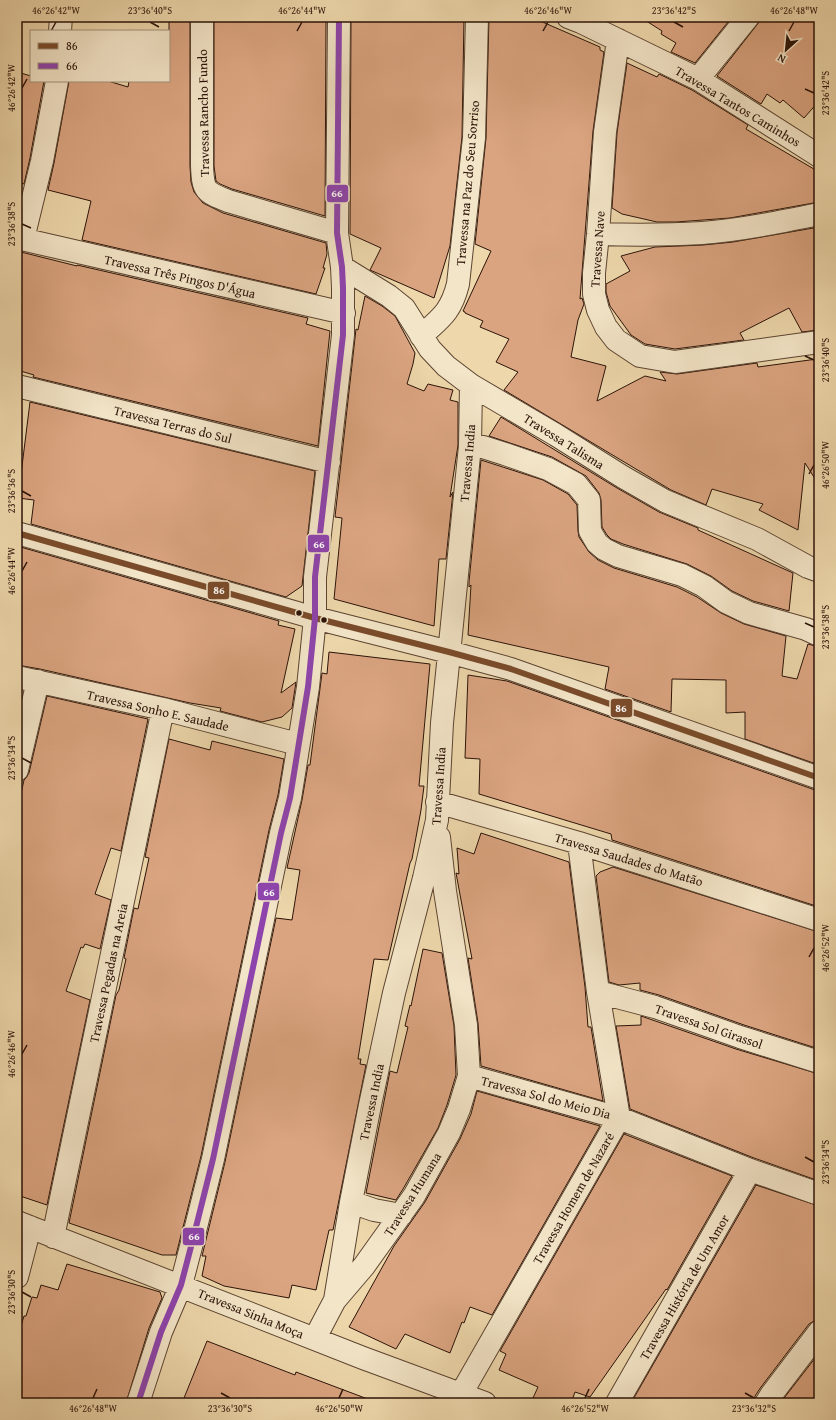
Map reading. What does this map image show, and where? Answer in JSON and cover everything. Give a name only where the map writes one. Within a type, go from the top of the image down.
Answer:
[{"type":"street","points":[[60,30],[61,17]]},
{"type":"street","name":"Travessa Rancho Fundo","points":[[202,17],[202,166],[203,182],[207,191],[211,195],[228,201],[338,233]]},
{"type":"street","points":[[138,1403],[161,1332],[181,1285],[213,1159],[281,833],[290,798],[308,687],[315,618],[315,577],[343,335],[344,313],[342,267],[338,233],[339,17]]},
{"type":"street","name":"Travessa na Paz do Seu Sorriso","points":[[421,336],[449,310],[458,284],[474,138],[478,17]]},
{"type":"street","points":[[698,79],[748,17]]},
{"type":"street","name":"Travessa Tantos Caminhos","points":[[578,19],[698,79],[819,156]]},
{"type":"street","name":"Travessa Nave","points":[[618,40],[605,132],[594,273],[594,294],[598,310],[606,327],[616,340],[640,356],[676,362],[819,342]]},
{"type":"street","points":[[20,238],[42,161],[57,82]]},
{"type":"street","points":[[598,234],[653,235],[703,233],[819,214]]},
{"type":"street","name":"Travessa Três Pingos D'Água","points":[[20,238],[344,313]]},
{"type":"street","name":"Travessa Talisma","points":[[342,267],[389,296],[404,308],[430,349],[446,366],[471,385],[665,501],[757,538],[819,571]]},
{"type":"street","name":"Travessa India","points":[[315,1338],[335,1300],[351,1202],[394,993],[424,878],[437,811],[442,723],[470,446],[471,385]]},
{"type":"street","name":"Travessa Terras do Sul","points":[[17,386],[329,462]]},
{"type":"street","points":[[470,446],[482,447],[527,461],[548,469],[576,484],[589,500],[590,531],[597,543],[604,549],[624,558],[682,575],[704,586],[726,602],[749,613],[819,635]]},
{"type":"street","points":[[17,533],[315,618],[511,669],[819,778]]},
{"type":"street","points":[[17,770],[27,679]]},
{"type":"street","name":"Travessa Sonho E. Saudade","points":[[27,679],[163,709],[298,744]]},
{"type":"street","name":"Travessa Pegadas na Areia","points":[[53,1237],[163,709]]},
{"type":"street","name":"Travessa Saudades do Matão","points":[[437,811],[579,843],[819,920]]},
{"type":"street","name":"Travessa Sol do Meio Dia","points":[[437,811],[445,891],[466,1025],[469,1076],[619,1118],[750,1170],[819,1194]]},
{"type":"street","name":"Travessa Homem de Nazaré","points":[[461,1394],[619,1118],[598,992],[579,843]]},
{"type":"street","name":"Travessa Sol Girassol","points":[[598,992],[655,1007],[740,1037],[819,1062]]},
{"type":"street","name":"Travessa Humana","points":[[335,1300],[364,1266],[402,1215],[436,1158],[449,1132],[459,1109],[469,1076]]},
{"type":"street","name":"Travessa História de Um Amor","points":[[617,1403],[750,1170]]},
{"type":"street","points":[[351,1202],[374,1210],[402,1215]]},
{"type":"street","points":[[17,1277],[24,1224]]},
{"type":"street","name":"Travessa Sinha Moça","points":[[24,1224],[53,1237],[485,1403]]},
{"type":"street","points":[[766,1403],[819,1332]]},
{"type":"building","points":[[169,17],[190,17],[190,166],[191,182],[194,192],[203,203],[223,213],[326,243],[327,254],[323,268],[325,268],[316,294],[82,240],[91,201],[48,190],[69,82],[111,82],[128,87],[129,82],[170,82]]},
{"type":"building","points":[[214,17],[326,17],[325,216],[232,189],[216,181],[214,166]]},
{"type":"building","points":[[351,17],[464,17],[462,137],[450,246],[434,298],[370,270],[381,248],[350,234]]},
{"type":"building","points":[[489,17],[531,17],[600,47],[600,50],[604,52],[593,131],[580,299],[582,298],[584,304],[578,320],[571,357],[606,366],[597,401],[645,376],[666,381],[660,372],[677,374],[757,363],[758,367],[817,359],[815,355],[819,355],[819,485],[805,463],[798,530],[759,510],[763,504],[712,489],[706,505],[671,490],[504,390],[518,372],[496,362],[509,339],[480,327],[483,321],[463,311],[491,251],[475,244],[486,138]]},
{"type":"building","points":[[640,17],[732,17],[695,63],[671,52],[676,43],[661,34],[662,31]]},
{"type":"building","points":[[763,17],[819,17],[819,101],[804,118],[783,100],[780,103],[767,94],[761,104],[717,76]]},
{"type":"building","points":[[627,63],[657,77],[659,74],[692,90],[748,125],[746,129],[819,172],[819,202],[730,218],[676,222],[657,222],[622,214],[612,208],[617,133]]},
{"type":"building","points":[[17,72],[30,76],[30,82],[44,82],[24,184],[17,182]]},
{"type":"building","points":[[819,227],[819,330],[802,332],[789,308],[740,333],[744,340],[675,349],[645,344],[631,335],[610,306],[606,292],[606,284],[630,271],[621,256],[655,247],[733,242]]},
{"type":"building","points":[[17,251],[308,318],[306,324],[330,331],[318,446],[33,377],[34,375],[17,370]]},
{"type":"building","points":[[365,296],[395,316],[415,353],[407,384],[424,391],[428,384],[453,390],[450,400],[458,402],[458,445],[450,497],[453,492],[446,559],[439,559],[434,626],[334,599],[342,518],[335,517],[356,329],[358,330]]},
{"type":"building","points":[[30,402],[315,471],[302,586],[286,597],[31,524],[34,500],[18,498]]},
{"type":"building","points":[[501,417],[659,512],[698,528],[698,530],[793,573],[789,611],[753,601],[732,591],[711,576],[687,564],[611,539],[602,527],[601,500],[599,493],[586,476],[552,457],[489,436]]},
{"type":"building","points":[[481,460],[543,480],[568,494],[577,505],[579,537],[589,552],[598,560],[614,568],[677,587],[697,597],[721,613],[744,624],[786,636],[782,676],[797,679],[808,644],[819,647],[819,765],[745,739],[745,712],[726,713],[726,680],[672,679],[671,712],[605,689],[609,667],[468,635],[471,585],[469,587],[469,582]]},
{"type":"building","points":[[17,546],[279,621],[278,625],[295,629],[281,693],[296,682],[292,708],[282,717],[262,722],[220,711],[221,708],[190,703],[17,665]]},
{"type":"building","points":[[329,652],[430,664],[419,786],[424,786],[412,859],[388,960],[374,959],[358,1059],[361,1059],[360,1064],[366,1065],[333,1230],[329,1230],[316,1290],[292,1285],[289,1298],[224,1286],[202,1276],[206,1256],[202,1256],[225,1162],[276,918],[292,920],[300,870],[287,868],[308,765],[310,765],[322,673],[327,674]]},
{"type":"building","points":[[468,675],[507,681],[815,790],[819,790],[819,907],[612,840],[611,834],[479,794],[480,759],[465,758]]},
{"type":"building","points":[[47,696],[148,719],[121,851],[111,848],[95,894],[111,900],[100,949],[85,944],[83,948],[81,947],[66,991],[90,1000],[47,1205],[17,1195],[17,812],[24,780],[29,773]]},
{"type":"building","points":[[169,739],[210,750],[212,741],[284,759],[278,795],[269,830],[201,1156],[176,1255],[162,1255],[69,1223],[116,995],[119,990],[126,959],[124,958],[134,908],[138,909],[149,858],[145,857]]},
{"type":"building","points":[[481,833],[569,862],[585,987],[588,1027],[591,1027],[603,1101],[481,1066],[478,1023],[468,958],[472,959],[456,873],[459,874],[457,848],[474,854]]},
{"type":"building","points":[[613,867],[819,932],[819,1049],[640,990],[640,983],[619,985],[609,982],[596,876],[600,872]]},
{"type":"building","points":[[423,949],[442,953],[454,1026],[456,1075],[438,1128],[396,1200],[366,1193],[390,1071],[397,1073],[408,1027],[405,1026],[410,1005],[411,1006]]},
{"type":"building","points":[[641,1016],[736,1049],[819,1074],[819,1181],[754,1158],[630,1109],[616,1026],[641,1025]]},
{"type":"building","points":[[477,1091],[600,1126],[492,1315],[470,1307],[464,1323],[462,1322],[450,1353],[405,1334],[396,1349],[349,1327],[394,1246],[425,1202],[460,1139],[471,1114]]},
{"type":"building","points":[[624,1134],[732,1176],[667,1290],[666,1289],[590,1397],[575,1392],[571,1403],[549,1403],[533,1398],[538,1387],[499,1370],[506,1354],[500,1351]]},
{"type":"building","points":[[756,1185],[819,1206],[819,1320],[809,1324],[761,1387],[755,1396],[754,1403],[631,1403]]},
{"type":"building","points":[[67,1264],[160,1292],[162,1298],[149,1328],[126,1403],[17,1403],[17,1339],[24,1316],[26,1316],[32,1297],[37,1298],[41,1285],[58,1290]]},
{"type":"building","points":[[207,1341],[295,1375],[296,1372],[373,1401],[373,1403],[182,1403]]},
{"type":"building","points":[[819,1353],[819,1403],[781,1403],[781,1402]]},
{"type":"transit line","name":"66","points":[[138,1403],[161,1332],[181,1285],[213,1159],[281,833],[290,798],[308,687],[315,618],[315,577],[343,335],[342,267],[337,233],[339,17]]},
{"type":"transit line","name":"86","points":[[17,533],[315,618],[511,669],[819,778]]}]
